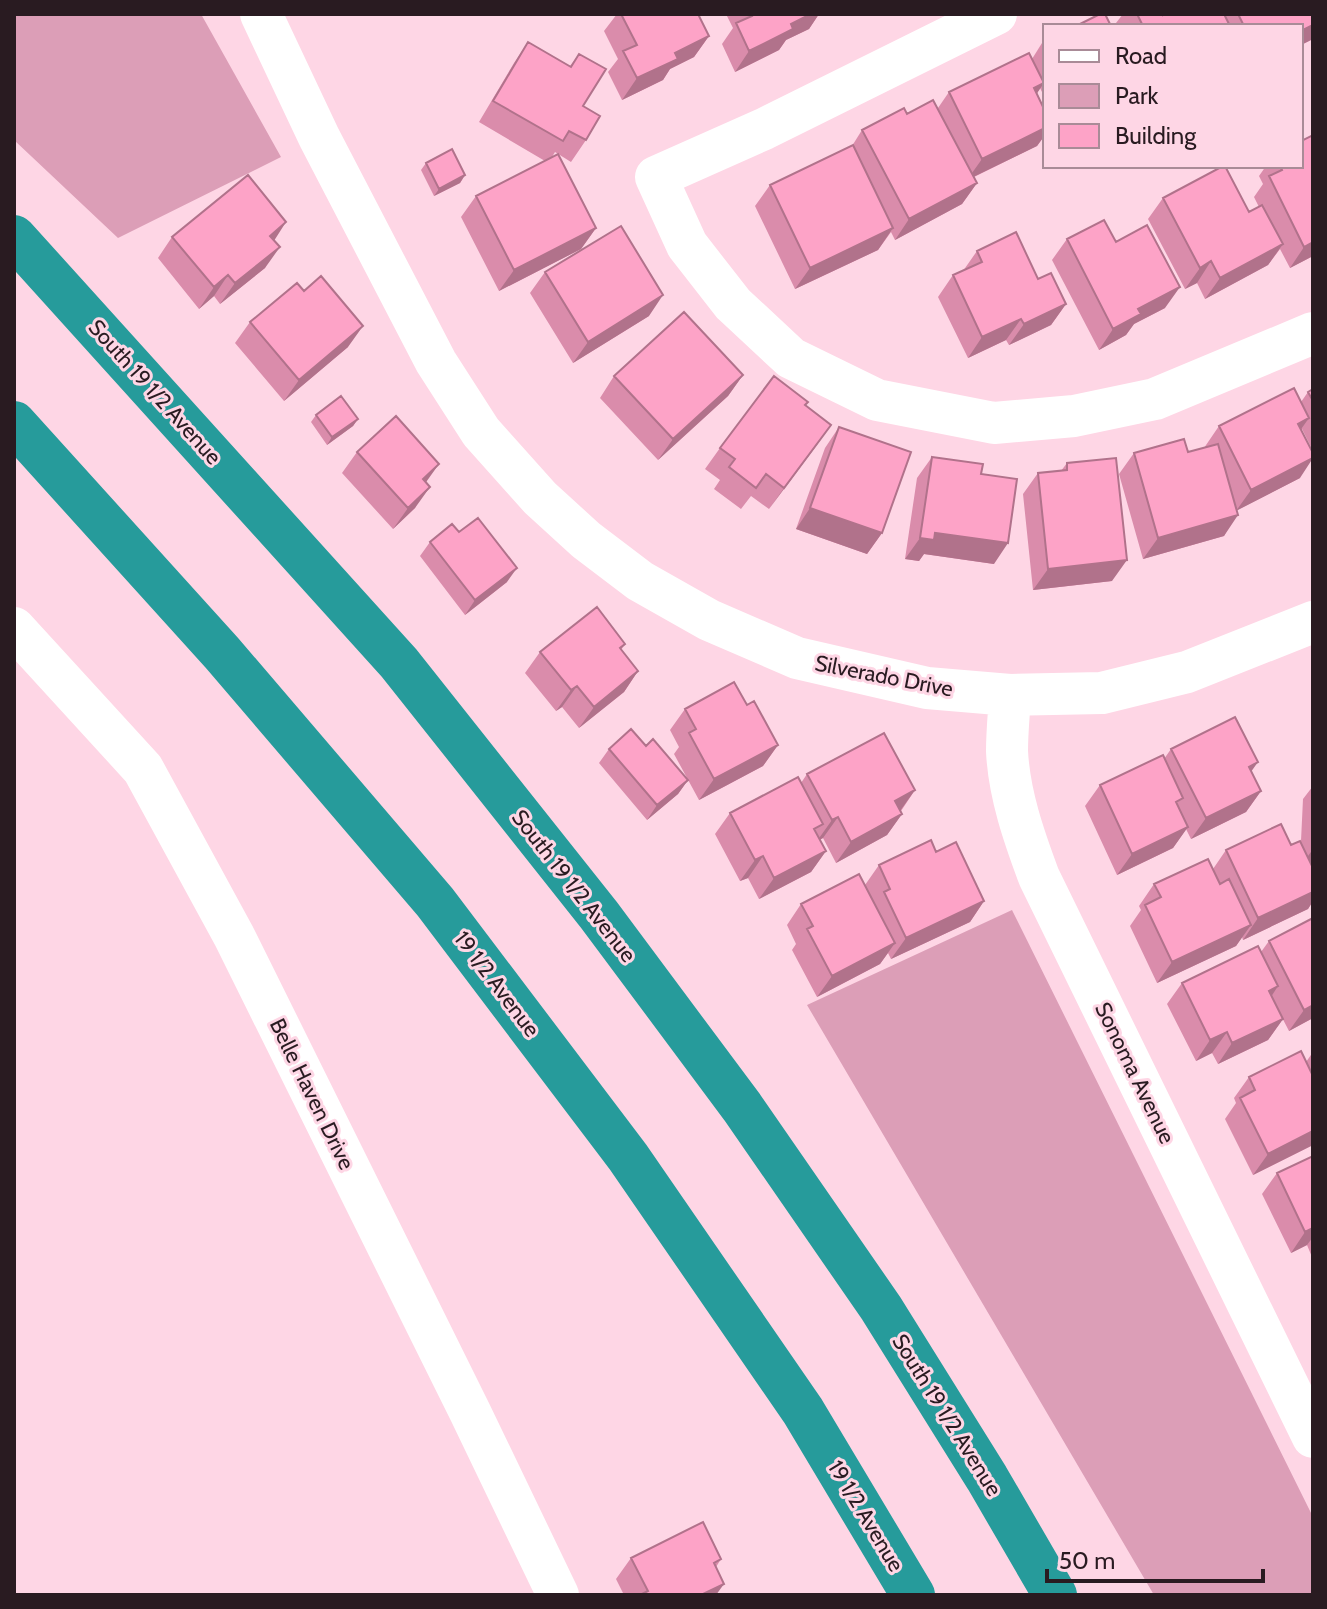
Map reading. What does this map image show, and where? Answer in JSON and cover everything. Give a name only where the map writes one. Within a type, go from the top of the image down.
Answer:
[{"type":"highway","name":"South 19 1/2 Avenue","points":[[14,237],[399,663],[599,915],[742,1107],[881,1308],[987,1478],[1055,1595]]},
{"type":"highway","name":"19 1/2 Avenue","points":[[14,423],[222,653],[435,902],[628,1157],[803,1411],[913,1595]]},
{"type":"street","name":"Silverado Drive","points":[[261,14],[319,137],[436,362],[481,432],[540,498],[586,540],[640,581],[709,620],[797,658],[927,688],[1010,695],[1102,693],[1187,672],[1313,622]]},
{"type":"street","points":[[996,14],[764,129],[656,177],[687,245],[733,304],[791,358],[877,400],[994,423],[1074,416],[1155,399],[1313,333]]},
{"type":"street","name":"Belle Haven Drive","points":[[14,628],[143,769],[234,936],[558,1595]]},
{"type":"street","name":"Sonoma Avenue","points":[[1010,695],[1007,752],[1021,828],[1039,877],[1313,1437]]},
{"type":"green space","points":[[14,14],[201,14],[281,157],[118,238],[14,140]]},
{"type":"green space","points":[[1012,910],[1313,1517],[1313,1595],[1154,1595],[807,1005]]},
{"type":"building","points":[[621,14],[698,14],[709,36],[675,53],[678,59],[637,78],[623,51],[637,45]]},
{"type":"building","points":[[751,14],[811,14],[791,24],[793,29],[749,51],[736,23]]},
{"type":"building","points":[[1105,14],[1110,24],[1080,24]]},
{"type":"building","points":[[1137,14],[1224,14],[1229,24],[1142,24]]},
{"type":"building","points":[[1238,14],[1313,14],[1313,25],[1303,30],[1303,24],[1243,24]]},
{"type":"building","points":[[528,42],[571,67],[579,54],[606,69],[583,106],[600,116],[586,140],[569,131],[563,141],[493,101]]},
{"type":"building","points":[[1029,53],[1043,81],[1034,88],[1043,107],[1043,129],[982,159],[949,92]]},
{"type":"building","points":[[933,100],[977,183],[909,219],[862,130],[904,108],[907,114]]},
{"type":"building","points":[[1313,135],[1313,242],[1304,247],[1269,176],[1281,168],[1303,168],[1303,140]]},
{"type":"building","points":[[853,145],[893,228],[810,268],[770,185]]},
{"type":"building","points":[[452,149],[465,175],[439,189],[426,163]]},
{"type":"building","points":[[558,154],[596,228],[514,270],[476,196]]},
{"type":"building","points":[[1219,168],[1226,168],[1249,212],[1262,205],[1283,244],[1220,278],[1211,261],[1200,268],[1163,198]]},
{"type":"building","points":[[248,175],[286,222],[270,236],[280,247],[235,283],[228,275],[214,287],[172,237]]},
{"type":"building","points":[[1104,220],[1116,242],[1147,225],[1180,287],[1138,309],[1141,314],[1113,329],[1067,239]]},
{"type":"building","points":[[621,226],[663,295],[588,342],[545,272]]},
{"type":"building","points":[[1016,232],[1038,279],[1051,273],[1066,304],[1024,324],[1021,319],[982,337],[953,275],[982,262],[977,251]]},
{"type":"building","points":[[321,276],[363,326],[299,380],[250,322],[297,283],[304,291]]},
{"type":"building","points":[[684,312],[743,375],[673,439],[614,376]]},
{"type":"building","points":[[774,376],[808,402],[805,405],[831,425],[784,488],[766,474],[756,488],[729,467],[735,459],[720,448]]},
{"type":"building","points":[[1294,388],[1309,418],[1298,424],[1313,458],[1251,490],[1219,426]]},
{"type":"building","points":[[341,396],[358,419],[332,437],[316,415]]},
{"type":"building","points":[[396,416],[439,464],[423,479],[430,487],[408,508],[357,452]]},
{"type":"building","points":[[839,427],[911,452],[882,533],[810,508]]},
{"type":"building","points":[[1184,439],[1188,452],[1218,444],[1238,515],[1158,538],[1134,453]]},
{"type":"building","points":[[932,457],[983,464],[981,474],[1017,479],[1008,543],[935,533],[934,540],[920,538]]},
{"type":"building","points":[[1116,458],[1127,560],[1048,569],[1038,473],[1067,470],[1067,463]]},
{"type":"building","points":[[478,518],[517,568],[475,600],[430,542],[452,524],[459,532]]},
{"type":"building","points":[[597,607],[625,644],[620,648],[638,671],[594,707],[577,686],[571,690],[540,652]]},
{"type":"building","points":[[734,682],[747,705],[754,701],[778,745],[714,779],[689,733],[696,729],[685,709]]},
{"type":"building","points":[[1235,717],[1258,762],[1249,767],[1261,791],[1206,818],[1171,749]]},
{"type":"building","points":[[631,729],[646,746],[653,739],[688,780],[657,805],[609,749]]},
{"type":"building","points":[[884,733],[915,790],[895,801],[902,814],[851,842],[838,817],[832,820],[807,774]]},
{"type":"building","points":[[1163,755],[1183,798],[1176,802],[1188,827],[1132,854],[1100,785]]},
{"type":"building","points":[[798,777],[823,824],[814,829],[826,851],[774,878],[763,856],[755,860],[730,813]]},
{"type":"building","points":[[1281,824],[1291,845],[1300,841],[1313,868],[1313,892],[1258,918],[1226,850]]},
{"type":"building","points":[[931,840],[936,852],[956,842],[984,901],[906,938],[884,892],[890,889],[879,865]]},
{"type":"building","points":[[1208,859],[1220,884],[1229,879],[1251,925],[1172,962],[1145,905],[1161,897],[1154,884]]},
{"type":"building","points":[[859,874],[895,943],[832,976],[807,929],[813,926],[801,904]]},
{"type":"building","points":[[1313,918],[1313,1005],[1304,1010],[1269,941]]},
{"type":"building","points":[[1258,946],[1278,986],[1269,991],[1283,1019],[1232,1043],[1227,1032],[1210,1040],[1182,983]]},
{"type":"building","points":[[1301,1051],[1313,1076],[1313,1131],[1268,1154],[1240,1098],[1255,1090],[1249,1077]]},
{"type":"building","points":[[1313,1156],[1313,1228],[1305,1232],[1277,1173]]},
{"type":"building","points":[[703,1522],[721,1559],[714,1563],[724,1584],[701,1595],[640,1595],[648,1591],[631,1558]]}]
